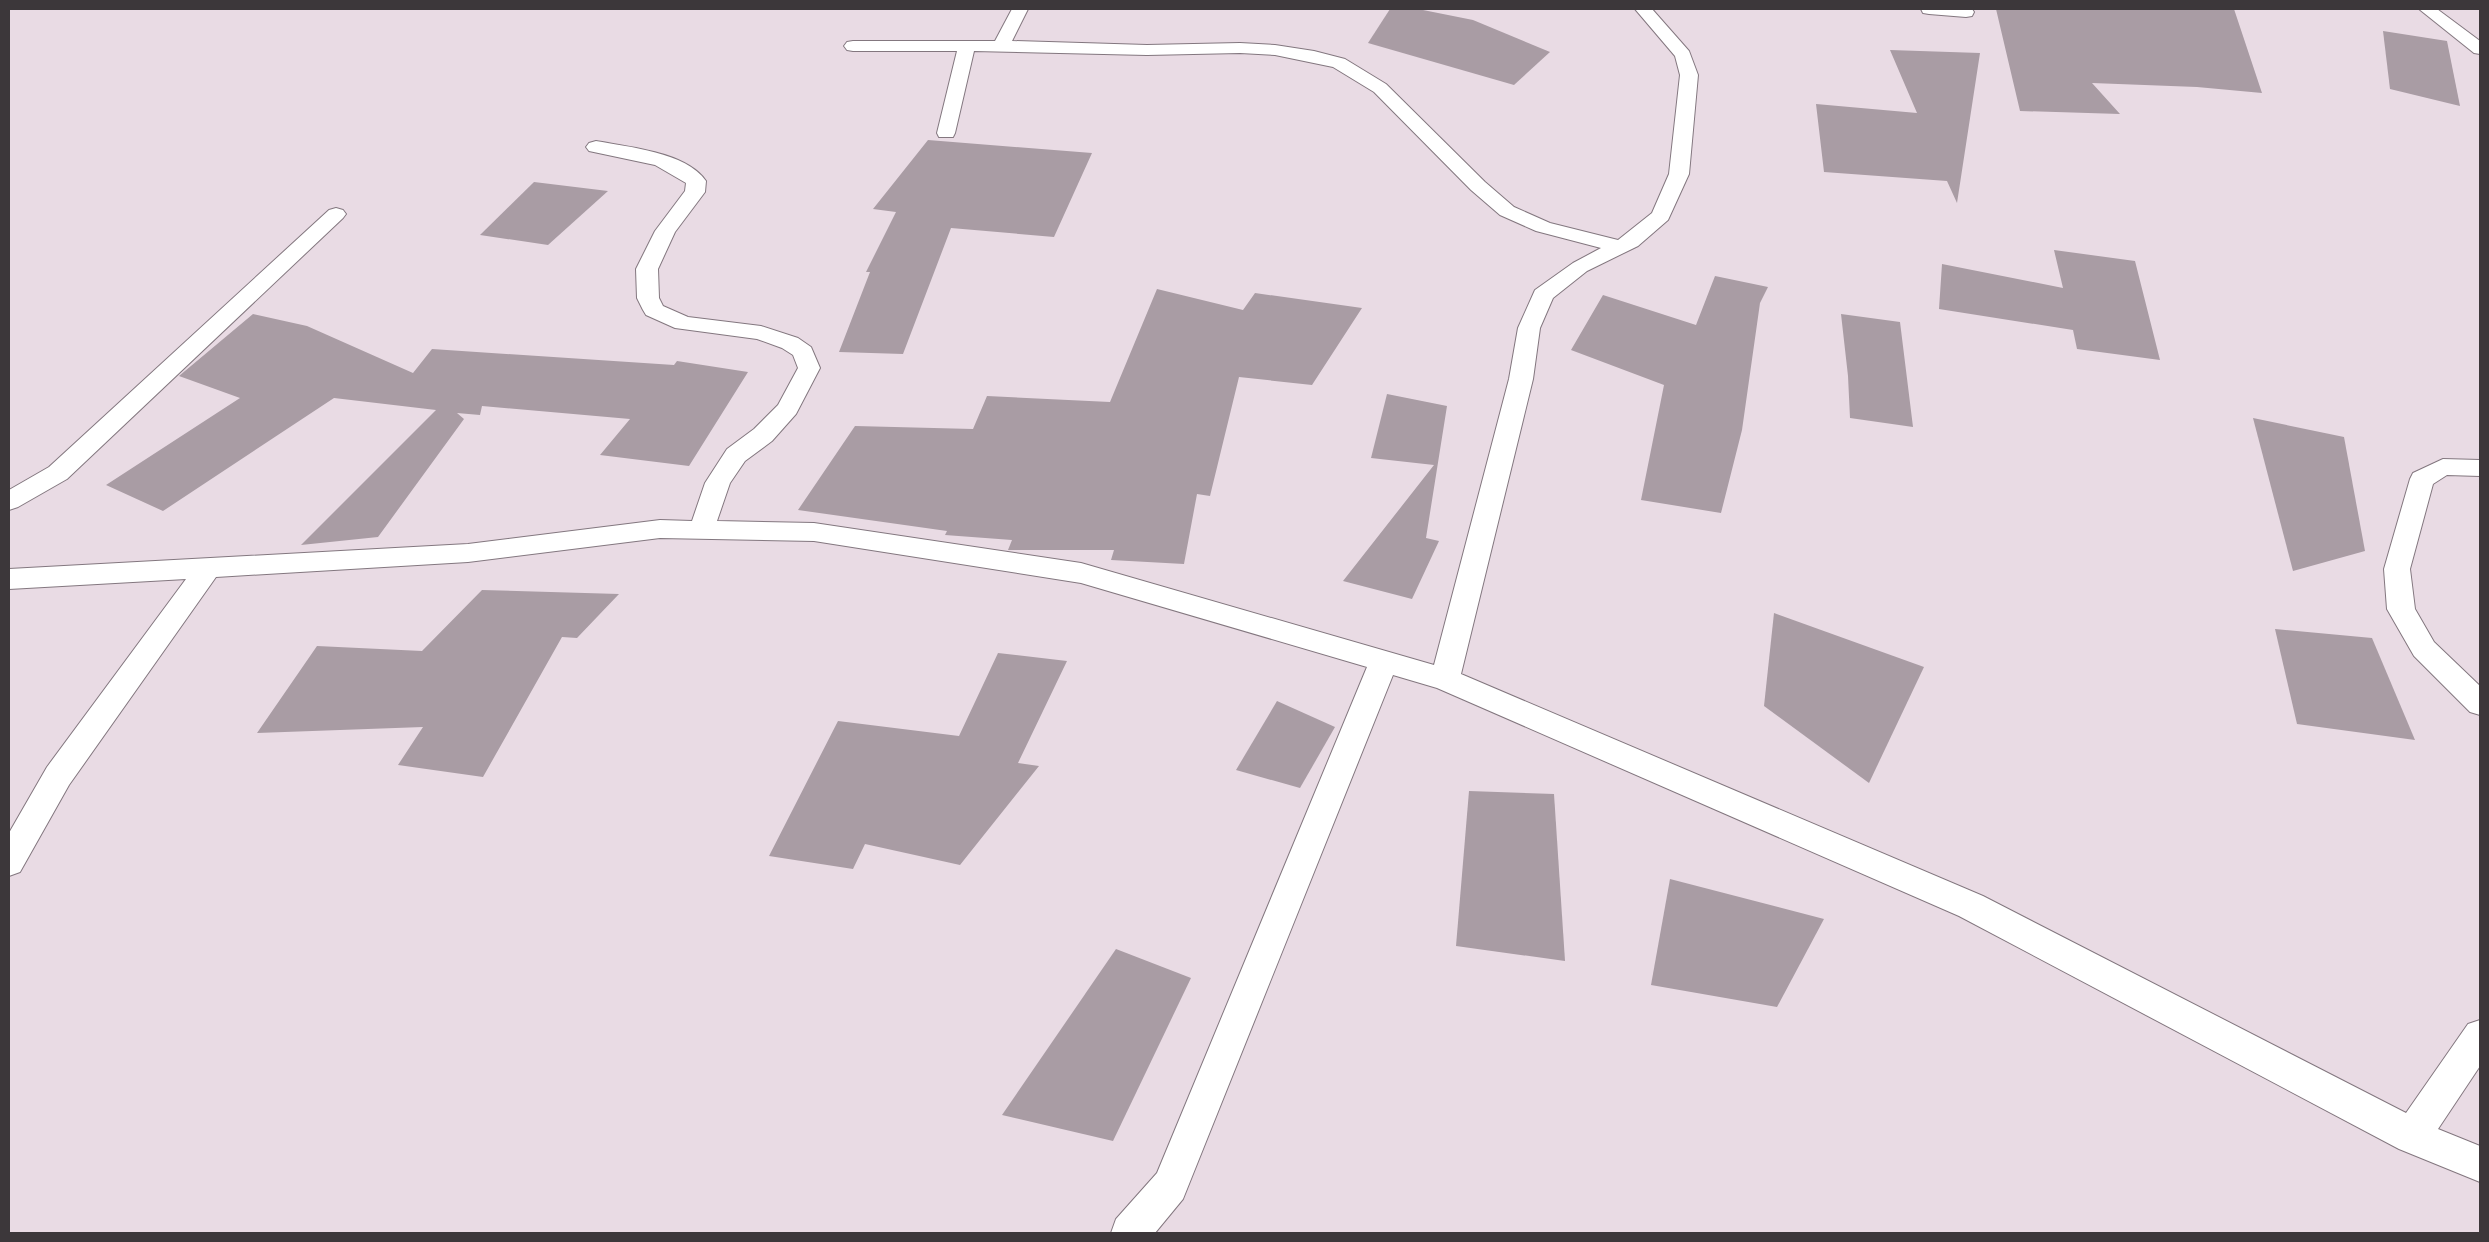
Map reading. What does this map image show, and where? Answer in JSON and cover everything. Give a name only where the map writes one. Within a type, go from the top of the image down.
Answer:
[{"type":"street","points":[[1001,46],[1020,9]]},
{"type":"street","points":[[1445,679],[1521,379],[1529,328],[1544,295],[1580,267],[1631,242],[1660,216],[1679,174],[1685,130],[1689,75],[1683,55],[1643,9]]},
{"type":"street","points":[[1929,9],[1966,12]]},
{"type":"street","points":[[2426,9],[2480,49]]},
{"type":"street","points":[[853,46],[1001,46],[1146,50],[1249,48],[1285,51],[1339,63],[1387,94],[1478,186],[1507,211],[1543,227],[1620,247]]},
{"type":"street","points":[[946,133],[967,46]]},
{"type":"street","points":[[596,147],[659,160],[679,169],[696,182],[695,192],[665,231],[647,269],[649,281],[648,298],[654,310],[683,323],[761,333],[790,343],[803,352],[808,368],[788,409],[763,435],[736,455],[718,482],[701,530]]},
{"type":"street","points":[[9,501],[58,473],[336,214]]},
{"type":"street","points":[[2480,468],[2443,467],[2422,479],[2397,569],[2401,609],[2424,649],[2480,704]]},
{"type":"street","points":[[9,579],[468,553],[660,529],[814,532],[1081,573],[1445,679],[1971,906],[2412,1136],[2480,1164]]},
{"type":"street","points":[[9,862],[58,776],[207,569]]},
{"type":"street","points":[[1130,1233],[1170,1186],[1384,661]]},
{"type":"street","points":[[2412,1136],[2480,1036]]},
{"type":"building","points":[[1390,9],[1418,9],[1473,20],[1550,52],[1514,85],[1368,43]]},
{"type":"building","points":[[1996,9],[2234,9],[2262,93],[2197,87],[2092,83],[2120,114],[2020,111]]},
{"type":"building","points":[[2383,31],[2447,41],[2460,106],[2390,89]]},
{"type":"building","points":[[1890,50],[1980,53],[1957,203],[1947,181],[1824,172],[1816,104],[1917,113]]},
{"type":"building","points":[[928,140],[1092,153],[1054,237],[951,228],[903,354],[839,352],[870,272],[866,272],[896,212],[873,209]]},
{"type":"building","points":[[534,182],[608,191],[548,245],[480,235]]},
{"type":"building","points":[[2054,250],[2135,261],[2160,360],[2077,349],[2073,330],[1939,309],[1942,264],[2063,288]]},
{"type":"building","points":[[1715,276],[1768,287],[1760,303],[1742,430],[1721,513],[1641,500],[1664,385],[1571,350],[1603,295],[1696,325]]},
{"type":"building","points":[[1157,289],[1243,310],[1255,293],[1362,308],[1312,385],[1239,377],[1210,496],[1197,494],[1184,564],[1111,560],[1114,550],[1008,550],[1012,540],[945,535],[947,531],[798,510],[855,426],[973,429],[987,396],[1110,402]]},
{"type":"building","points":[[253,314],[307,326],[413,373],[432,349],[674,365],[677,361],[748,372],[689,466],[600,455],[630,419],[482,406],[480,415],[457,413],[464,419],[378,537],[301,545],[436,410],[334,398],[163,511],[106,485],[240,398],[179,376]]},
{"type":"building","points":[[1841,314],[1900,322],[1913,427],[1850,418],[1848,376]]},
{"type":"building","points":[[1387,394],[1447,406],[1426,538],[1439,541],[1412,599],[1343,581],[1434,465],[1371,458]]},
{"type":"building","points":[[2253,418],[2344,437],[2365,551],[2293,571]]},
{"type":"building","points":[[482,590],[619,594],[577,638],[562,637],[483,777],[398,765],[423,727],[257,733],[317,646],[422,651]]},
{"type":"building","points":[[1774,613],[1924,667],[1869,783],[1764,706]]},
{"type":"building","points":[[2275,629],[2372,638],[2415,740],[2297,724]]},
{"type":"building","points":[[998,653],[1067,661],[1018,763],[1039,766],[960,865],[865,844],[853,869],[769,856],[838,721],[959,736]]},
{"type":"building","points":[[1277,701],[1335,727],[1300,788],[1236,770]]},
{"type":"building","points":[[1469,791],[1554,794],[1565,961],[1456,946]]},
{"type":"building","points":[[1670,879],[1824,919],[1777,1007],[1651,985]]},
{"type":"building","points":[[1116,949],[1191,978],[1113,1141],[1002,1115]]}]
